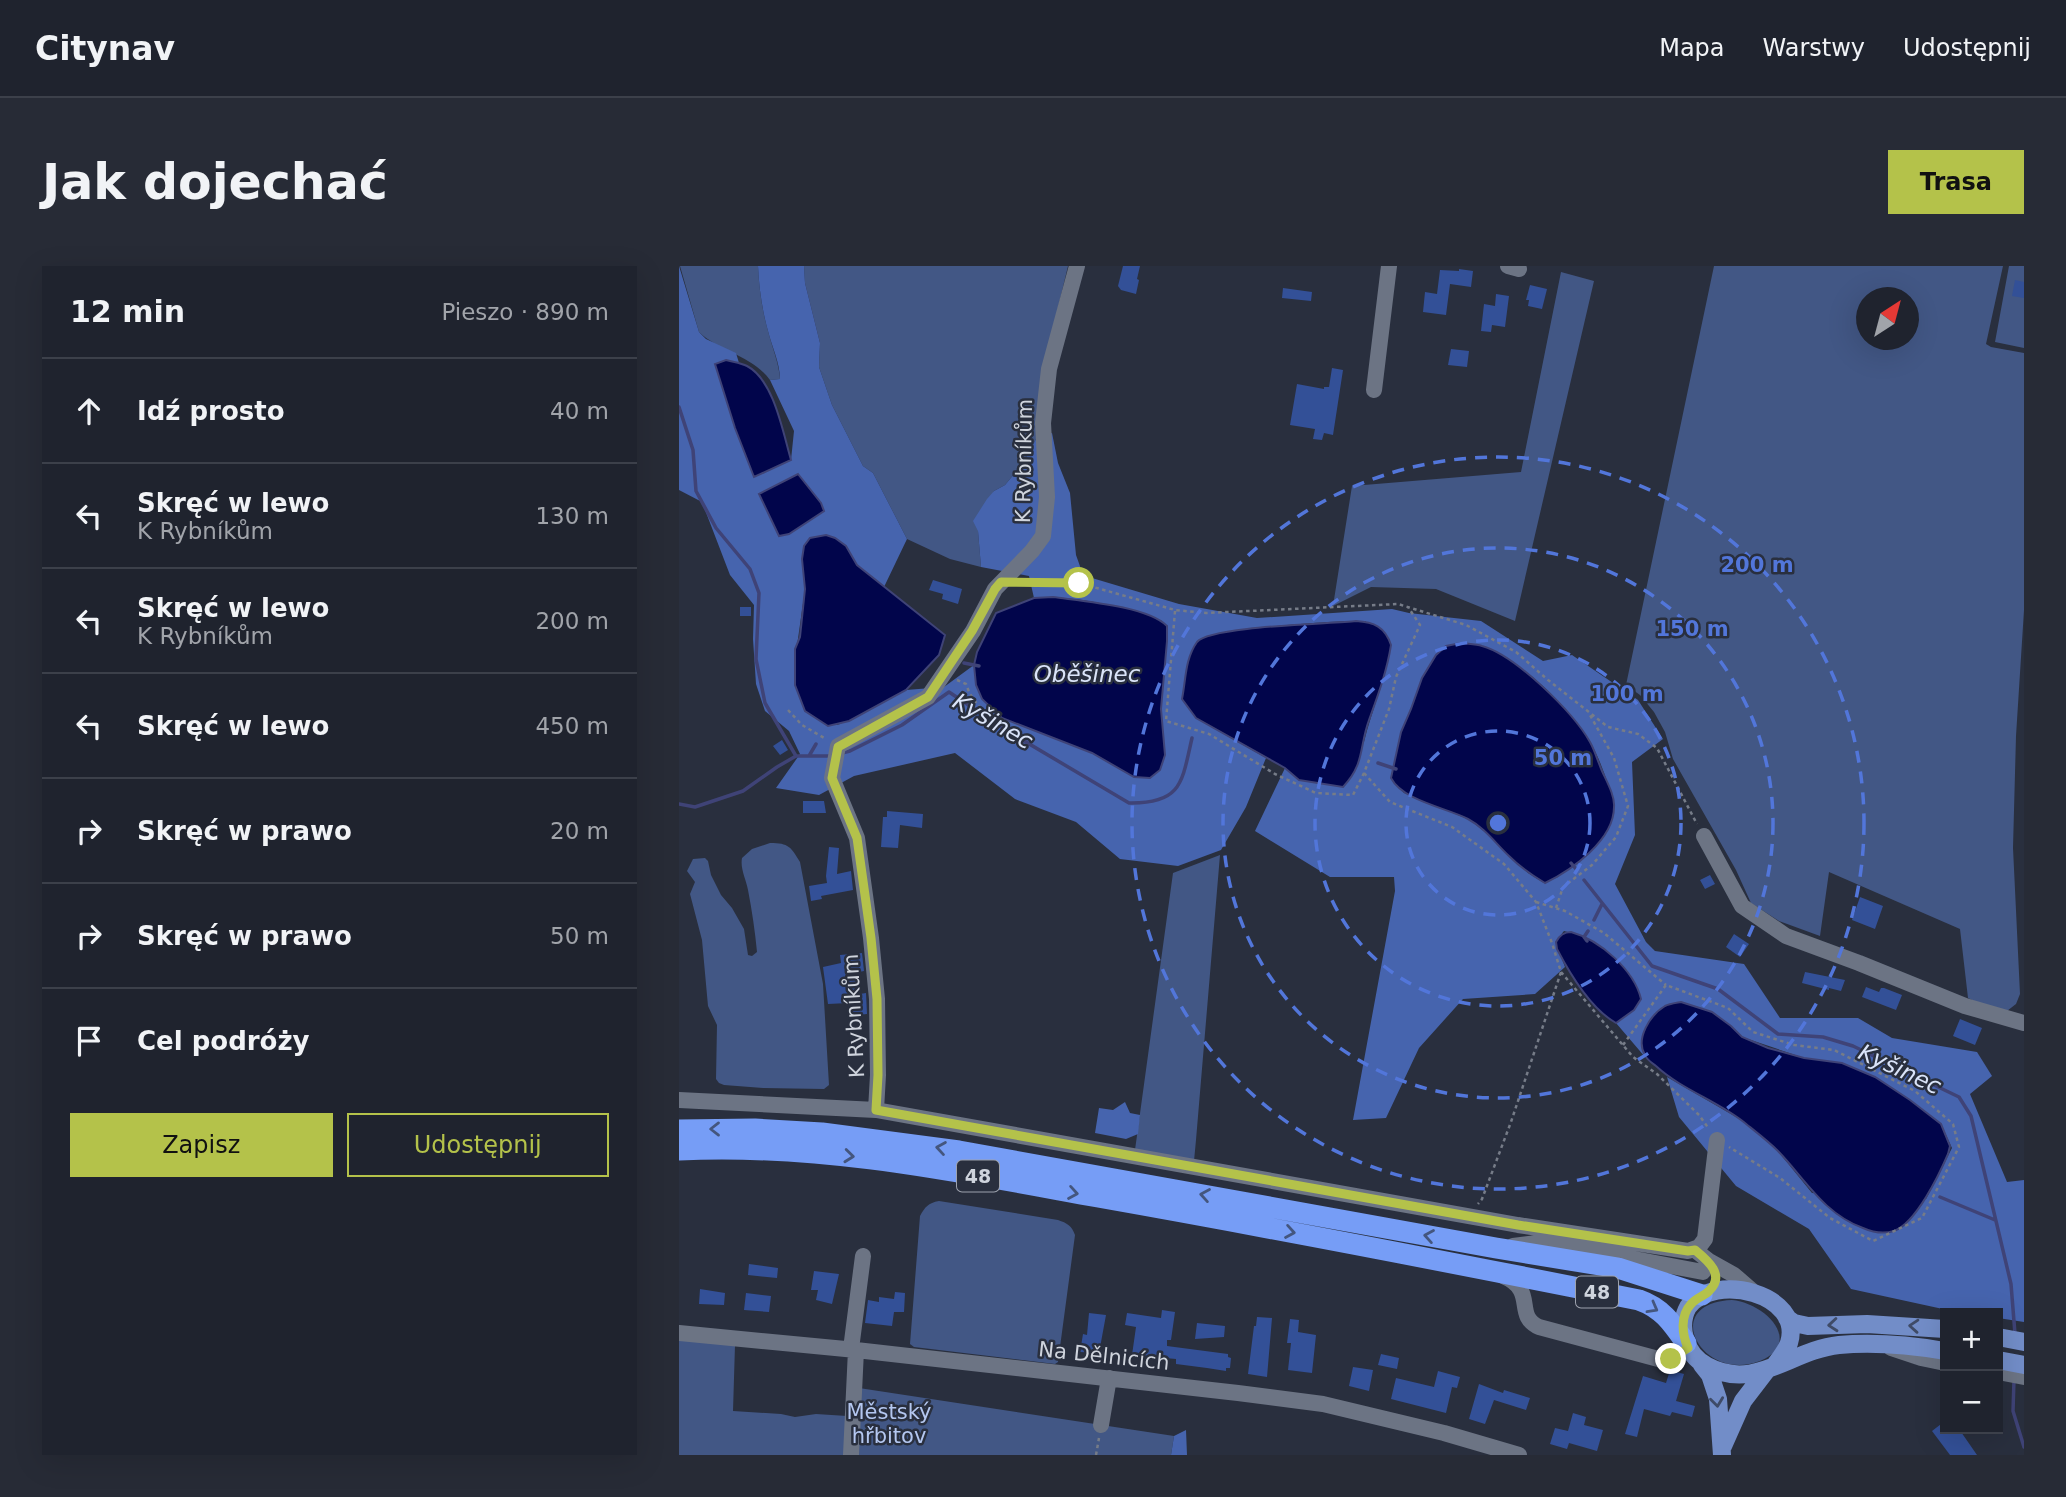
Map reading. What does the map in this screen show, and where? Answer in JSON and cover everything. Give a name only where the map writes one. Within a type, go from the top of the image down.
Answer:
[{"type":"highway","name":"48","points":[[679,1130],[792,1131],[915,1144],[1009,1159],[1618,1268],[1704,1295]]},
{"type":"highway","name":"48","points":[[679,1150],[760,1149],[879,1159],[1216,1218],[1568,1285],[1649,1304],[1668,1317],[1687,1345]]},
{"type":"main road","name":"48","points":[[1704,1295],[1736,1289],[1756,1294]]},
{"type":"main road","points":[[1756,1294],[1773,1302],[1787,1318],[1799,1325],[1849,1324],[1940,1329]]},
{"type":"main road","points":[[1687,1345],[1683,1326],[1686,1311],[1704,1295]]},
{"type":"main road","points":[[1723,1450],[1743,1401],[1789,1342],[1787,1318]]},
{"type":"main road","points":[[2003,1338],[2024,1342]]},
{"type":"main road","name":"48","points":[[1687,1345],[1701,1363],[1731,1375],[1750,1375],[1808,1352],[1836,1346],[1882,1345],[1940,1350]]},
{"type":"main road","points":[[2003,1361],[2024,1365]]},
{"type":"main road","points":[[1701,1363],[1715,1387],[1723,1450]]},
{"type":"street","name":"K Rybníkům","points":[[876,1110],[877,999],[870,926],[857,838],[832,778],[837,752],[928,697],[972,631],[995,589],[1043,536],[1047,496],[1043,423],[1049,369],[1077,266]]},
{"type":"street","points":[[1374,390],[1389,266]]},
{"type":"street","points":[[1704,836],[1742,906],[1786,936],[1965,1006],[2024,1023]]},
{"type":"street","points":[[679,1101],[876,1110],[1469,1216],[1695,1250]]},
{"type":"street","points":[[1695,1250],[1705,1239],[1717,1140]]},
{"type":"street","points":[[1496,1248],[1545,1242],[1706,1267],[1729,1272],[1756,1294]]},
{"type":"street","points":[[1695,1250],[1706,1267],[1715,1270],[1716,1277],[1712,1287],[1704,1295]]},
{"type":"street","points":[[851,1455],[853,1349],[863,1256]]},
{"type":"street","points":[[1492,1271],[1518,1286],[1526,1303],[1528,1319],[1539,1327],[1654,1358],[1671,1359],[1687,1345]]},
{"type":"street","points":[[1526,1303],[1544,1288],[1568,1285]]},
{"type":"street","name":"Na Dělnicích","points":[[679,1333],[853,1349],[1323,1404],[1444,1433],[1519,1455]]},
{"type":"street","points":[[1882,1345],[1940,1362]]},
{"type":"street","points":[[2003,1373],[2024,1377]]},
{"type":"street","points":[[1101,1425],[1109,1378]]},
{"type":"path","points":[[1001,582],[1079,583],[1175,610],[1206,613],[1398,604],[1466,625],[1516,652],[1608,727],[1638,734],[1657,748],[1704,836]]},
{"type":"path","points":[[1175,610],[1166,721],[1209,734],[1275,774],[1316,793],[1353,795],[1389,709],[1397,677],[1420,625],[1408,607]]},
{"type":"path","points":[[945,674],[966,684],[971,698],[1004,726]]},
{"type":"path","points":[[787,710],[837,752]]},
{"type":"path","points":[[1556,908],[1563,887],[1592,865],[1616,837],[1628,806],[1614,758],[1588,712]]},
{"type":"path","points":[[1364,773],[1390,802],[1452,827],[1504,864],[1536,902],[1560,972],[1633,1057],[1657,1074],[1699,1115],[1717,1140],[1780,1178],[1830,1218],[1873,1241],[1922,1218],[1959,1147],[1953,1124],[1915,1091],[1835,1050],[1794,1045],[1753,1032],[1728,1009],[1666,985],[1604,933],[1565,911],[1536,902]]},
{"type":"path","points":[[1469,1216],[1482,1199],[1511,1122],[1560,972]]},
{"type":"path","points":[[1623,1045],[1666,985]]},
{"type":"path","points":[[1096,1455],[1101,1425]]},
{"type":"green space","points":[[680,266],[758,266],[762,307],[780,379],[770,380],[755,365],[699,332]]},
{"type":"green space","points":[[804,266],[1068,266],[1051,337],[1037,437],[1024,462],[1005,485],[994,491],[978,531],[981,567],[950,559],[907,539],[873,473],[863,466],[832,405],[819,367],[820,343],[805,283]]},
{"type":"green space","points":[[1714,266],[2003,266],[1986,344],[2024,353],[2024,610],[2016,736],[2013,848],[2020,994],[2016,1004],[2007,1011],[1988,1008],[1968,998],[1960,929],[1829,872],[1820,936],[1779,921],[1751,903],[1736,870],[1673,759],[1665,732],[1640,695],[1626,685]]},
{"type":"green space","points":[[2009,266],[2024,266],[2024,348],[1995,342]]},
{"type":"green space","points":[[1561,272],[1594,281],[1515,621],[1436,589],[1371,587],[1333,606],[1352,486],[1521,472]]},
{"type":"green space","points":[[770,843],[789,847],[800,862],[823,984],[829,1085],[824,1089],[724,1085],[716,1079],[717,1025],[708,1006],[702,940],[690,894],[695,882],[687,871],[693,859],[705,858],[708,861],[711,875],[721,895],[744,929],[748,955],[752,956],[757,952],[742,858],[752,849]]},
{"type":"green space","points":[[1220,855],[1194,1161],[1135,1150],[1173,873]]},
{"type":"green space","points":[[939,1201],[1058,1220],[1072,1229],[1075,1235],[1058,1362],[1055,1364],[914,1347],[910,1344],[920,1216],[927,1206]]},
{"type":"green space","points":[[1732,1300],[1756,1308],[1775,1324],[1779,1344],[1773,1353],[1760,1361],[1739,1365],[1721,1362],[1706,1353],[1697,1340],[1693,1327],[1697,1314],[1710,1304]]},
{"type":"green space","points":[[679,1338],[735,1345],[733,1411],[795,1417],[816,1414],[847,1416],[846,1455],[679,1455]]},
{"type":"green space","name":"Městský hřbitov","points":[[859,1388],[1174,1436],[1171,1455],[856,1455]]},
{"type":"shaded area","points":[[679,266],[699,332],[706,339],[736,353],[739,363],[726,360],[730,408],[754,477],[791,460],[794,431],[770,380],[780,379],[780,373],[764,315],[758,266],[804,266],[805,283],[820,343],[819,367],[832,405],[863,466],[873,473],[907,539],[884,587],[857,565],[846,546],[802,559],[805,589],[794,667],[795,685],[805,711],[837,725],[906,690],[944,687],[974,665],[976,685],[1065,742],[1092,753],[1134,777],[1165,755],[1161,709],[1167,641],[1162,621],[1099,603],[1066,598],[1034,598],[1029,576],[981,567],[978,531],[973,521],[987,499],[1005,485],[1024,462],[1037,437],[1052,433],[1058,463],[1070,493],[1076,555],[1081,569],[1092,578],[1179,604],[1257,618],[1392,609],[1481,621],[1543,661],[1572,655],[1638,700],[1663,739],[1632,762],[1635,835],[1615,884],[1646,942],[1655,951],[1744,964],[1780,1018],[1858,1018],[1892,1038],[1977,1052],[1992,1076],[1970,1094],[2007,1182],[2024,1180],[2024,1322],[2003,1319],[2003,1308],[1940,1308],[1851,1289],[1809,1229],[1736,1186],[1679,1117],[1667,1077],[1743,1121],[1777,1150],[1812,1193],[1926,1199],[1952,1148],[1941,1124],[1875,1077],[1842,1063],[1804,1058],[1742,1037],[1712,1012],[1643,1033],[1641,1044],[1645,1057],[1616,1023],[1634,1010],[1641,999],[1636,986],[1608,953],[1575,934],[1564,931],[1559,940],[1559,948],[1565,967],[1535,994],[1463,999],[1419,1048],[1386,1118],[1353,1120],[1395,891],[1394,877],[1330,877],[1255,831],[1285,768],[1299,780],[1364,742],[1391,645],[1365,621],[1305,623],[1250,629],[1207,636],[1198,641],[1188,662],[1183,699],[1196,718],[1266,758],[1246,807],[1221,850],[1178,866],[1120,859],[1076,822],[1015,799],[955,753],[854,776],[819,795],[776,788],[800,754],[789,731],[765,711],[756,684],[754,605],[730,575],[702,502],[679,490]],"holes":[[[1446,646],[1494,652],[1521,668],[1559,702],[1581,728],[1593,748],[1615,806],[1558,877],[1544,883],[1528,873],[1470,820],[1404,793],[1391,779],[1401,732],[1422,678],[1436,655]]]},
{"type":"shaded area","points":[[1125,1102],[1130,1113],[1140,1115],[1138,1134],[1126,1139],[1095,1133],[1099,1108],[1113,1110]]},
{"type":"shaded area","points":[[1186,1430],[1187,1455],[1171,1455],[1174,1436]]},
{"type":"water","points":[[726,360],[747,366],[764,383],[781,422],[791,460],[754,477],[715,364]]},
{"type":"water","points":[[798,474],[821,503],[824,511],[789,534],[779,536],[759,494]]},
{"type":"water","points":[[826,535],[846,546],[857,565],[945,635],[939,655],[906,690],[849,721],[828,726],[805,711],[795,685],[795,649],[800,637],[805,589],[802,559],[804,546],[810,538]]},
{"type":"water","name":"Oběšinec","points":[[1053,597],[1130,609],[1158,619],[1167,626],[1161,709],[1165,755],[1160,770],[1150,778],[1134,777],[1092,753],[1002,718],[982,699],[976,685],[974,665],[977,652],[996,613],[1034,598]]},
{"type":"water","points":[[1356,621],[1378,627],[1386,634],[1391,645],[1358,763],[1343,787],[1299,780],[1285,768],[1196,718],[1182,699],[1190,655],[1197,642],[1206,637],[1246,629]]},
{"type":"water","points":[[1461,643],[1480,645],[1495,651],[1526,672],[1557,701],[1590,742],[1612,794],[1612,819],[1599,842],[1579,862],[1545,883],[1517,864],[1474,823],[1405,793],[1391,778],[1401,732],[1422,678],[1436,655],[1446,646]]},
{"type":"water","points":[[1571,932],[1604,949],[1623,967],[1637,988],[1641,999],[1634,1010],[1616,1023],[1590,1000],[1557,949],[1558,938]]},
{"type":"water","points":[[1681,1002],[1712,1012],[1742,1037],[1768,1048],[1804,1058],[1842,1063],[1875,1077],[1941,1124],[1950,1146],[1948,1154],[1926,1197],[1910,1219],[1894,1231],[1886,1232],[1870,1231],[1849,1222],[1826,1205],[1778,1151],[1758,1133],[1734,1115],[1677,1082],[1648,1060],[1642,1049],[1642,1042],[1649,1021],[1667,1005]]},
{"type":"building","points":[[1123,266],[1140,266],[1136,294],[1121,290],[1118,286]]},
{"type":"building","points":[[1440,270],[1473,271],[1471,287],[1450,284],[1446,315],[1423,312],[1425,292],[1437,294]]},
{"type":"building","points":[[2015,280],[2024,282],[2024,298],[2012,296]]},
{"type":"building","points":[[1530,285],[1547,289],[1542,309],[1528,306],[1529,300],[1526,300]]},
{"type":"building","points":[[1283,288],[1312,292],[1311,301],[1282,298]]},
{"type":"building","points":[[1496,294],[1509,296],[1505,327],[1492,325],[1491,332],[1481,331],[1484,304],[1495,306]]},
{"type":"building","points":[[1451,349],[1469,351],[1467,367],[1448,365]]},
{"type":"building","points":[[1332,368],[1343,370],[1333,435],[1324,433],[1322,440],[1313,439],[1315,429],[1290,425],[1297,384],[1324,389],[1329,387]]},
{"type":"building","points":[[933,580],[962,589],[958,604],[942,599],[943,594],[929,590]]},
{"type":"building","points":[[740,607],[751,607],[751,616],[740,616]]},
{"type":"building","points":[[782,740],[788,750],[780,755],[773,746]]},
{"type":"building","points":[[803,801],[824,801],[826,813],[803,813]]},
{"type":"building","points":[[887,811],[923,814],[922,828],[900,825],[898,848],[881,847],[883,817],[887,817]]},
{"type":"building","points":[[829,847],[839,848],[837,874],[851,871],[853,890],[821,896],[822,899],[811,901],[809,886],[827,883]]},
{"type":"building","points":[[1710,875],[1715,884],[1705,889],[1700,880]]},
{"type":"building","points":[[1860,897],[1883,906],[1875,929],[1852,920]]},
{"type":"building","points":[[1734,934],[1749,944],[1740,957],[1726,947]]},
{"type":"building","points":[[862,953],[864,971],[859,972],[860,994],[866,993],[867,1014],[849,1016],[848,1003],[828,1004],[823,967],[841,963],[840,955]]},
{"type":"building","points":[[1805,972],[1845,980],[1841,991],[1829,990],[1802,983]]},
{"type":"building","points":[[1866,987],[1879,992],[1884,988],[1902,995],[1896,1010],[1862,997]]},
{"type":"building","points":[[1960,1019],[1982,1028],[1975,1045],[1953,1036]]},
{"type":"building","points":[[749,1264],[778,1268],[777,1278],[748,1275]]},
{"type":"building","points":[[814,1271],[839,1274],[832,1304],[816,1300],[818,1290],[811,1290]]},
{"type":"building","points":[[700,1289],[725,1293],[724,1305],[699,1304]]},
{"type":"building","points":[[895,1292],[905,1293],[904,1312],[894,1312],[892,1326],[865,1323],[868,1300],[879,1302],[879,1297],[894,1299]]},
{"type":"building","points":[[746,1293],[771,1296],[769,1312],[744,1310]]},
{"type":"building","points":[[1162,1310],[1175,1312],[1171,1340],[1167,1340],[1167,1346],[1228,1354],[1231,1358],[1230,1368],[1226,1368],[1226,1371],[1176,1364],[1176,1359],[1132,1355],[1136,1327],[1125,1325],[1127,1313],[1161,1318]]},
{"type":"building","points":[[1089,1313],[1106,1315],[1099,1353],[1080,1352],[1083,1334],[1087,1335]]},
{"type":"building","points":[[1257,1317],[1272,1318],[1267,1377],[1248,1374]]},
{"type":"building","points":[[1290,1319],[1299,1320],[1298,1332],[1316,1335],[1312,1373],[1288,1370]]},
{"type":"building","points":[[1197,1323],[1225,1326],[1224,1337],[1195,1339]]},
{"type":"building","points":[[1381,1354],[1399,1358],[1397,1369],[1378,1365]]},
{"type":"building","points":[[1353,1367],[1373,1370],[1369,1391],[1349,1386]]},
{"type":"building","points":[[1670,1370],[1684,1374],[1676,1401],[1695,1406],[1692,1417],[1672,1412],[1670,1416],[1644,1409],[1637,1437],[1625,1434],[1643,1376],[1666,1383]]},
{"type":"building","points":[[1438,1371],[1460,1377],[1457,1388],[1452,1387],[1446,1413],[1391,1399],[1396,1378],[1434,1387]]},
{"type":"building","points":[[1479,1384],[1503,1393],[1504,1390],[1530,1398],[1526,1410],[1494,1400],[1485,1424],[1469,1419]]},
{"type":"building","points":[[1573,1413],[1586,1417],[1584,1425],[1603,1430],[1597,1451],[1569,1443],[1567,1449],[1550,1444],[1555,1428],[1568,1431]]},
{"type":"building","points":[[1940,1425],[1940,1434],[1962,1434],[1977,1455],[1950,1455],[1932,1431]]},
{"type":"waterway","name":"Kyšinec","points":[[679,407],[693,450],[696,491],[716,528],[750,569],[759,593],[756,659],[765,703],[796,756],[831,756]]},
{"type":"waterway","points":[[964,663],[979,666]]},
{"type":"waterway","name":"Kyšinec","points":[[842,753],[902,725],[949,692],[1009,732],[1129,803],[1160,799],[1177,787],[1182,778],[1192,738]]},
{"type":"waterway","points":[[809,756],[816,744]]},
{"type":"waterway","points":[[679,804],[695,807],[743,791],[796,756]]},
{"type":"waterway","name":"Kyšinec","points":[[1378,763],[1396,769]]},
{"type":"waterway","name":"Kyšinec","points":[[1571,863],[1576,869]]},
{"type":"waterway","name":"Kyšinec","points":[[1584,880],[1652,966],[1718,989],[1778,1034],[1823,1037],[1853,1046],[1959,1097],[1971,1116],[2011,1284],[2015,1334]]},
{"type":"waterway","points":[[1594,920],[1602,904]]},
{"type":"waterway","points":[[1587,941],[1584,937],[1588,931]]},
{"type":"waterway","points":[[1940,1197],[1995,1220]]},
{"type":"waterway","name":"Kyšinec","points":[[2014,1380],[2013,1411],[2024,1447]]},
{"type":"route","points":[[1079,583],[1001,582],[928,697],[838,747],[832,778],[857,838],[871,938],[877,999],[876,1110],[1518,1225],[1695,1250],[1713,1266],[1716,1277],[1709,1291],[1694,1301],[1686,1311],[1683,1334],[1688,1348],[1671,1359]]}]
